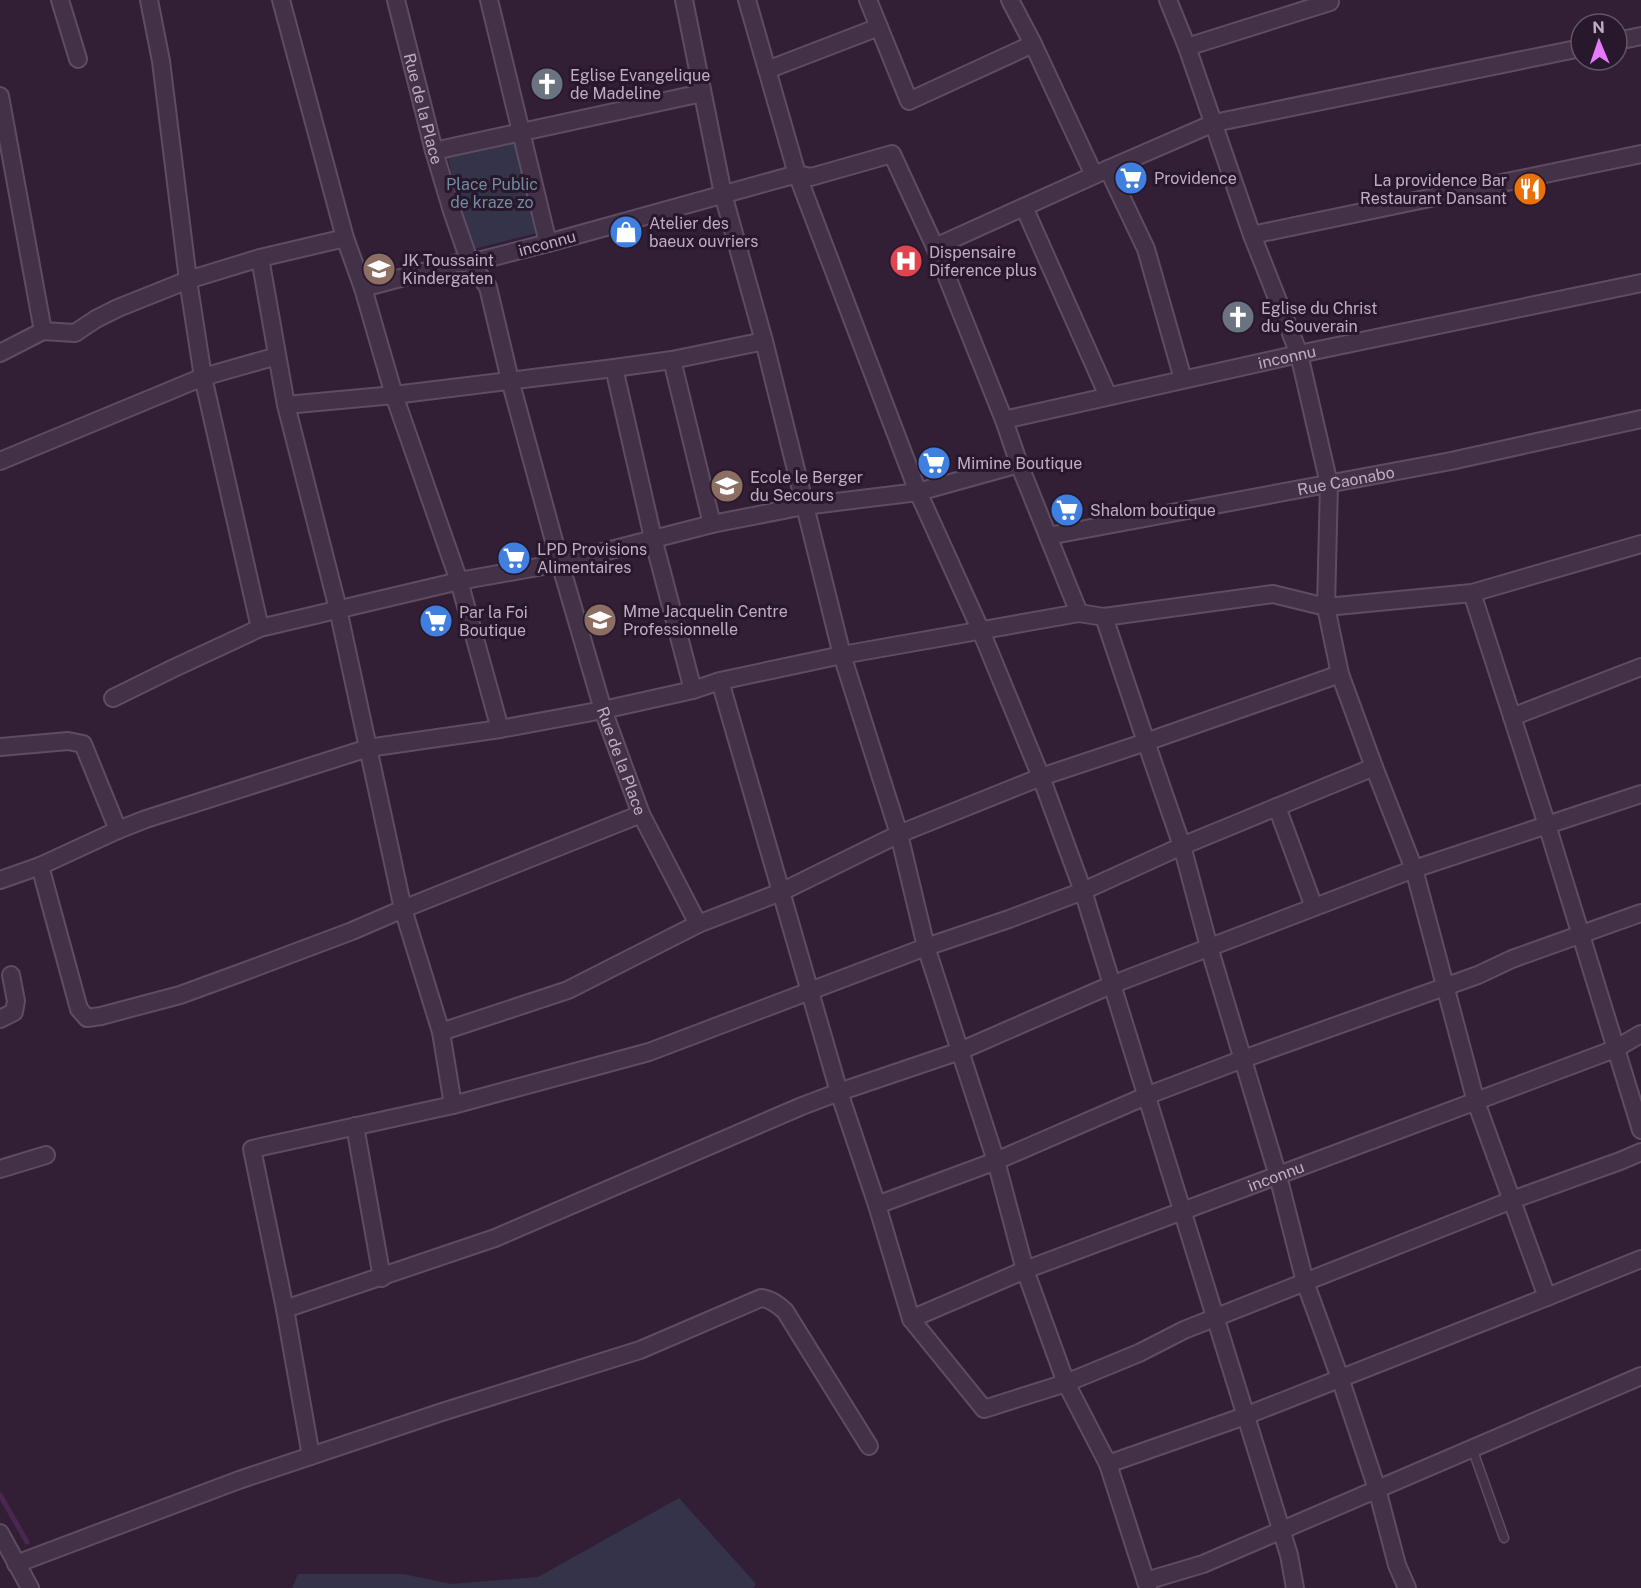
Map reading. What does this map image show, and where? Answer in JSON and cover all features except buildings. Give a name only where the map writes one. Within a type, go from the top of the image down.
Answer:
[{"type":"street","points":[[60,0],[78,58]]},
{"type":"street","points":[[149,0],[161,61],[188,280],[203,377],[260,628]]},
{"type":"street","points":[[281,0],[345,238],[363,288],[394,395],[459,581],[501,729]]},
{"type":"street","name":"Rue de la Place","points":[[396,0],[434,152],[452,211],[470,263],[488,287],[510,380],[603,710],[641,814],[698,924]]},
{"type":"street","points":[[489,0],[548,243]]},
{"type":"street","points":[[684,0],[723,194],[764,341],[842,655],[899,834],[926,947],[996,1161],[1025,1270],[1066,1383],[1108,1464],[1147,1584],[1203,1564],[1641,1376]]},
{"type":"street","points":[[747,0],[767,70],[918,492],[981,631],[1041,777],[1083,891],[1281,1530],[1296,1588]]},
{"type":"street","points":[[868,0],[909,101],[1033,44]]},
{"type":"street","points":[[1010,0],[1101,172],[1146,249],[1184,379]]},
{"type":"street","points":[[1168,0],[1187,47],[1252,235],[1299,354],[1329,484],[1326,607],[1340,674],[1414,869],[1476,1102],[1547,1297]]},
{"type":"street","points":[[1187,47],[1332,1]]},
{"type":"street","points":[[767,70],[879,27]]},
{"type":"street","points":[[1079,613],[935,247],[1214,123],[1569,50]]},
{"type":"street","points":[[434,152],[702,93]]},
{"type":"street","points":[[0,96],[43,331]]},
{"type":"street","name":"inconnu","points":[[363,288],[457,263],[470,263],[548,243],[723,194],[804,175],[830,172],[892,154],[935,247]]},
{"type":"street","points":[[1252,235],[1641,154]]},
{"type":"street","points":[[1024,207],[1108,396]]},
{"type":"street","points":[[0,353],[43,331],[75,333],[118,308],[188,280],[260,258],[345,238]]},
{"type":"street","points":[[260,258],[286,405],[338,609],[403,909],[441,1032],[453,1105]]},
{"type":"street","name":"inconnu","points":[[1004,420],[1299,354],[1641,283]]},
{"type":"street","points":[[286,405],[394,395],[614,368],[672,360],[764,341]]},
{"type":"street","points":[[0,461],[203,377],[277,356]]},
{"type":"street","points":[[672,360],[712,524]]},
{"type":"street","points":[[614,368],[653,538],[693,690]]},
{"type":"street","name":"Rue Caonabo","points":[[1048,536],[1450,461],[1641,419]]},
{"type":"street","points":[[113,698],[260,628],[459,581],[560,563],[712,524],[804,506],[918,492],[1019,464]]},
{"type":"street","points":[[0,880],[40,866],[146,819],[368,748],[501,729],[603,710],[693,690],[720,681],[842,655],[1079,613],[1104,617],[1273,594],[1326,607],[1472,593],[1641,544]]},
{"type":"street","points":[[1472,593],[1547,825],[1641,1130]]},
{"type":"street","points":[[1104,617],[1182,846],[1209,947],[1278,1176],[1305,1282],[1340,1378],[1377,1489],[1397,1565],[1407,1588]]},
{"type":"street","points":[[1512,717],[1641,667]]},
{"type":"street","points":[[441,1032],[568,990],[698,924],[781,892],[899,834],[1041,777],[1340,674]]},
{"type":"street","points":[[720,681],[809,992],[911,1318],[984,1409],[1066,1383],[1139,1353],[1184,1330],[1512,1200],[1641,1152]]},
{"type":"street","points":[[0,747],[68,741],[83,744],[118,830]]},
{"type":"street","points":[[311,1456],[285,1310],[252,1149],[453,1105],[649,1052],[926,947],[1083,891],[1182,846],[1374,767]]},
{"type":"street","points":[[285,1310],[495,1238],[839,1092],[960,1051],[1111,985],[1314,907],[1414,869],[1641,794]]},
{"type":"street","points":[[1277,807],[1314,907]]},
{"type":"street","points":[[40,866],[80,1009],[87,1018],[180,995],[352,932],[403,909],[641,814]]},
{"type":"street","points":[[877,1205],[996,1161],[1146,1096],[1641,913]]},
{"type":"street","points":[[0,1019],[14,1012],[16,1001],[11,975]]},
{"type":"street","name":"inconnu","points":[[911,1318],[1025,1270],[1615,1049],[1641,1034]]},
{"type":"street","points":[[355,1126],[382,1278]]},
{"type":"street","points":[[0,1169],[46,1155]]},
{"type":"street","points":[[1108,1464],[1245,1416],[1641,1259]]},
{"type":"street","points":[[16,1564],[239,1479],[640,1350],[761,1298],[776,1303],[785,1311],[869,1446]]},
{"type":"street","points":[[0,1533],[30,1588]]},
{"type":"lane","points":[[1472,1448],[1504,1538]]},
{"type":"green space","name":"Place Public de kraze zo","points":[[516,141],[537,233],[470,250],[447,154]]},
{"type":"green space","points":[[679,1498],[756,1584],[753,1588],[292,1588],[298,1574],[403,1574],[451,1584],[538,1577]]},
{"type":"waterway","points":[[0,1495],[27,1542]]},
{"type":"place","name":"Eglise Evangelique de Madeline","points":[[547,84]]},
{"type":"place","name":"Providence","points":[[1131,178]]},
{"type":"place","name":"La providence Bar Restaurant Dansant","points":[[1530,189]]},
{"type":"place","name":"Atelier des baeux ouvriers","points":[[626,232]]},
{"type":"place","name":"Dispensaire Diference plus","points":[[906,261]]},
{"type":"place","name":"JK Toussaint Kindergaten","points":[[379,269]]},
{"type":"place","name":"Eglise du Christ du Souverain","points":[[1238,317]]},
{"type":"place","name":"Mimine Boutique","points":[[934,463]]},
{"type":"place","name":"Ecole le Berger du Secours","points":[[727,486]]},
{"type":"place","name":"Shalom boutique","points":[[1067,510]]},
{"type":"place","name":"LPD Provisions Alimentaires","points":[[514,558]]},
{"type":"place","name":"Mme Jacquelin Centre Professionnelle","points":[[600,620]]},
{"type":"place","name":"Par la Foi Boutique","points":[[436,621]]}]
